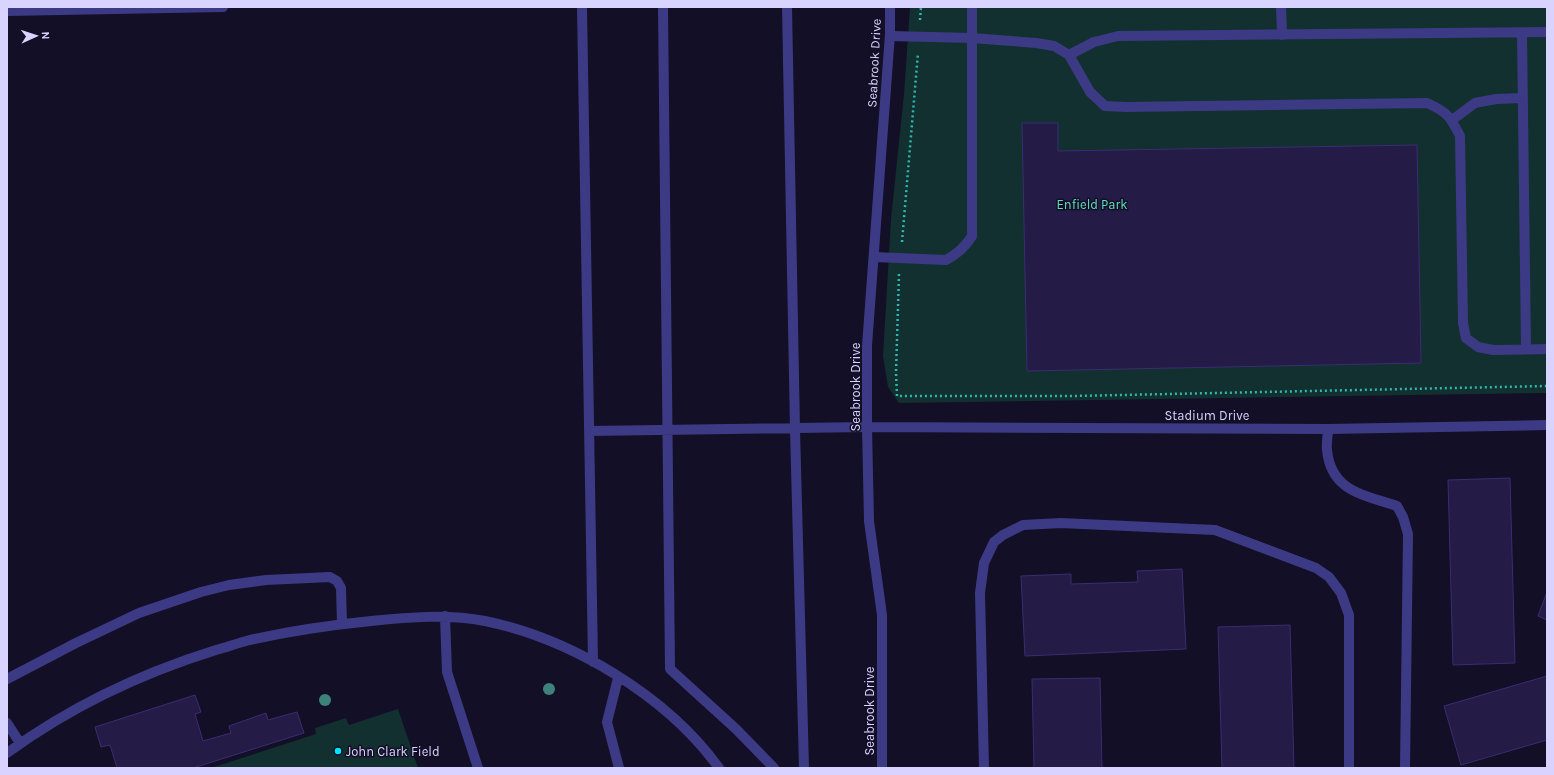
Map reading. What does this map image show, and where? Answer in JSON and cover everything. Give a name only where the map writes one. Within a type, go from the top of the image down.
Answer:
[{"type":"street","points":[[7,11],[223,7]]},
{"type":"street","points":[[582,7],[593,662]]},
{"type":"street","points":[[663,7],[670,669],[736,729],[774,768]]},
{"type":"street","points":[[787,7],[795,429],[804,768]]},
{"type":"street","name":"Seabrook Drive","points":[[882,768],[882,615],[869,521],[867,427],[868,346],[890,36],[890,7]]},
{"type":"street","points":[[874,257],[946,260],[955,255],[965,246],[972,236],[972,7]]},
{"type":"street","points":[[1281,7],[1282,35]]},
{"type":"street","points":[[1069,55],[1094,42],[1118,36],[1547,32]]},
{"type":"street","points":[[1522,33],[1526,349]]},
{"type":"street","points":[[890,36],[972,38],[1036,43],[1054,46],[1069,55],[1090,92],[1105,106],[1427,103],[1442,110],[1452,120],[1460,136],[1463,323],[1466,338],[1478,346],[1493,350],[1547,349]]},
{"type":"street","points":[[1452,120],[1475,103],[1496,99],[1522,98]]},
{"type":"street","name":"Stadium Drive","points":[[589,431],[867,427],[1328,429],[1547,425]]},
{"type":"street","points":[[1328,429],[1327,451],[1336,479],[1357,493],[1397,506],[1403,517],[1408,534],[1405,768]]},
{"type":"street","points":[[984,768],[980,593],[984,563],[994,542],[1010,532],[1022,526],[1061,524],[1215,530],[1316,568],[1330,577],[1341,593],[1349,615],[1349,768]]},
{"type":"street","points":[[7,679],[76,643],[139,613],[202,592],[229,585],[266,580],[330,577],[338,581],[341,588],[342,624]]},
{"type":"street","points":[[445,616],[446,672],[478,768]]},
{"type":"street","points":[[7,753],[20,743],[89,701],[182,661],[248,641],[342,624],[445,616],[485,621],[526,632],[553,642],[593,662],[640,692],[670,716],[709,754],[719,768]]},
{"type":"street","points":[[618,678],[607,722],[618,768]]},
{"type":"street","points":[[7,723],[20,743]]},
{"type":"path","points":[[919,37],[900,258],[896,334],[897,396],[1074,396],[1547,386]]},
{"type":"green space","name":"Enfield Park","points":[[910,7],[1547,7],[1547,393],[899,403],[888,387],[883,356],[891,219],[904,94]]},
{"type":"green space","name":"John Clark Field","points":[[398,709],[418,768],[211,768],[316,734],[315,728],[346,718],[349,725]]},
{"type":"building","points":[[1022,123],[1058,123],[1058,151],[1417,145],[1421,363],[1027,371]]},
{"type":"building","points":[[1510,478],[1515,663],[1453,665],[1448,480]]},
{"type":"building","points":[[1182,569],[1186,649],[1025,656],[1021,576],[1071,574],[1071,584],[1138,582],[1137,571]]},
{"type":"building","points":[[1547,592],[1547,620],[1538,616]]},
{"type":"building","points":[[1290,625],[1294,768],[1222,768],[1218,627]]},
{"type":"building","points":[[1547,676],[1547,740],[1461,765],[1444,706]]},
{"type":"building","points":[[1100,678],[1102,768],[1034,768],[1032,679]]},
{"type":"building","points":[[195,695],[201,712],[195,714],[203,741],[231,733],[229,726],[266,713],[268,720],[297,712],[304,733],[193,768],[117,768],[110,745],[101,747],[95,727]]},
{"type":"place","name":"John Clark Field","points":[[338,751]]}]
